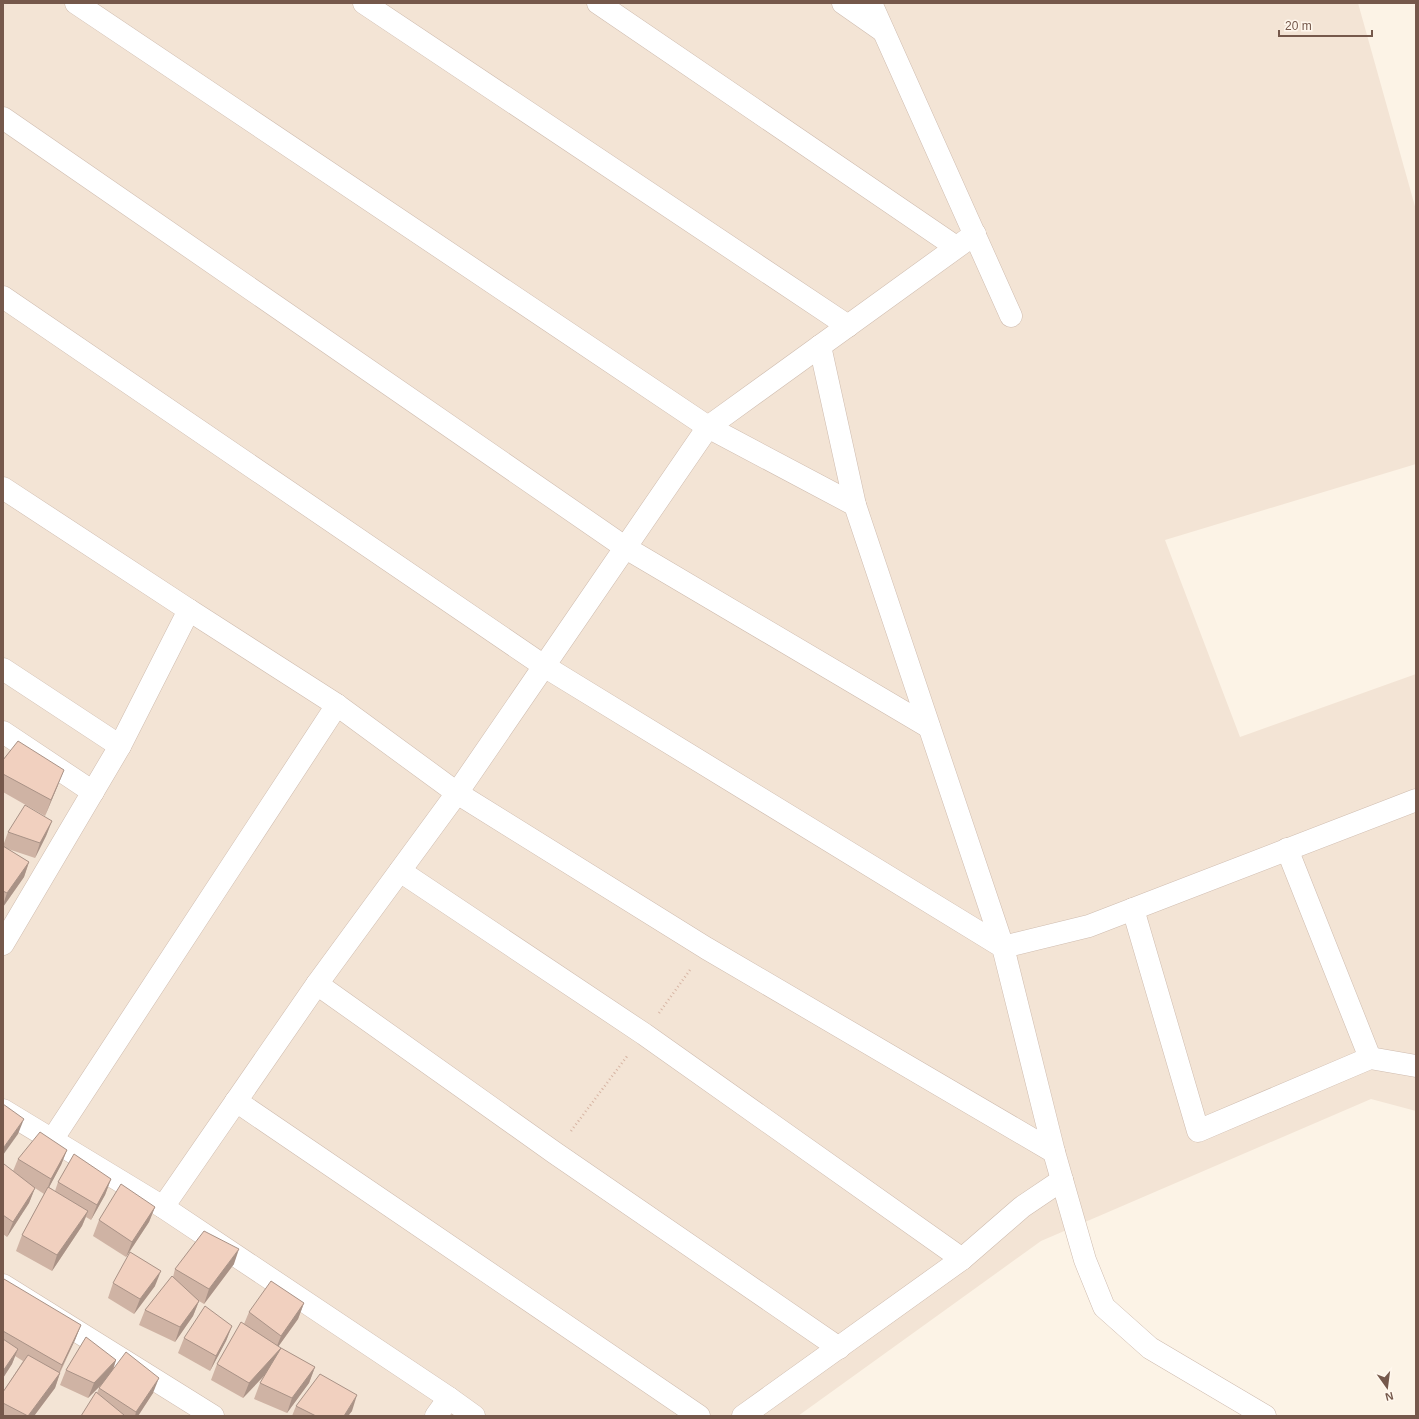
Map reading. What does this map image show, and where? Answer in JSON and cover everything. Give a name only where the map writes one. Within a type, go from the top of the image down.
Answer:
[{"type":"street","points":[[76,3],[708,427],[855,505]]},
{"type":"street","points":[[364,3],[848,326]]},
{"type":"street","points":[[598,3],[956,247]]},
{"type":"street","points":[[843,3],[884,32]]},
{"type":"street","points":[[871,3],[1011,316]]},
{"type":"street","points":[[3,118],[626,548],[929,727]]},
{"type":"street","points":[[163,1207],[317,984],[457,793],[708,427],[975,234]]},
{"type":"street","points":[[3,297],[544,666],[1003,947],[1089,926],[1416,800]]},
{"type":"street","points":[[820,346],[855,505],[1003,947],[1054,1152],[1085,1260],[1104,1307],[1150,1348],[1265,1416]]},
{"type":"street","points":[[3,488],[189,610],[338,705],[457,793],[706,948],[1054,1152]]},
{"type":"street","points":[[3,944],[120,746],[189,610]]},
{"type":"street","points":[[3,669],[120,746]]},
{"type":"street","points":[[52,1140],[338,705]]},
{"type":"street","points":[[3,732],[93,792]]},
{"type":"street","points":[[1287,849],[1370,1058]]},
{"type":"street","points":[[400,871],[644,1034],[962,1259]]},
{"type":"street","points":[[1133,908],[1198,1131],[1370,1058],[1416,1066]]},
{"type":"street","points":[[317,984],[555,1153],[839,1348]]},
{"type":"street","points":[[236,1101],[699,1416]]},
{"type":"street","points":[[3,1110],[163,1207],[474,1416]]},
{"type":"street","points":[[743,1416],[962,1259],[1022,1207],[1062,1180]]},
{"type":"street","points":[[3,1285],[213,1416]]},
{"type":"street","points":[[436,1416],[449,1398]]},
{"type":"shaded area","points":[[3,3],[1358,3],[1416,210],[1416,464],[1165,540],[1240,737],[1416,674],[1416,1111],[1371,1099],[1041,1241],[798,1416],[3,1416]]},
{"type":"building","points":[[18,741],[64,770],[51,800],[3,774],[3,760]]},
{"type":"building","points":[[25,805],[52,821],[40,843],[8,832]]},
{"type":"building","points":[[3,846],[29,862],[7,893],[3,891]]},
{"type":"building","points":[[3,1104],[24,1119],[4,1147],[3,1146]]},
{"type":"building","points":[[40,1132],[67,1150],[51,1179],[18,1159]]},
{"type":"building","points":[[74,1154],[111,1179],[97,1205],[58,1182]]},
{"type":"building","points":[[4,1164],[35,1188],[13,1222],[3,1215]]},
{"type":"building","points":[[121,1184],[155,1207],[132,1242],[99,1220]]},
{"type":"building","points":[[48,1187],[88,1211],[57,1255],[22,1235]]},
{"type":"building","points":[[204,1231],[239,1249],[209,1289],[175,1269]]},
{"type":"building","points":[[130,1252],[161,1271],[140,1299],[113,1283]]},
{"type":"building","points":[[172,1276],[199,1301],[180,1327],[145,1310]]},
{"type":"building","points":[[4,1279],[81,1325],[62,1365],[3,1331]]},
{"type":"building","points":[[271,1281],[304,1303],[281,1336],[249,1312]]},
{"type":"building","points":[[205,1306],[232,1326],[216,1356],[184,1338]]},
{"type":"building","points":[[241,1322],[281,1348],[249,1383],[217,1364]]},
{"type":"building","points":[[86,1337],[116,1360],[94,1383],[66,1370]]},
{"type":"building","points":[[3,1339],[18,1349],[3,1371]]},
{"type":"building","points":[[281,1348],[315,1367],[292,1398],[260,1383]]},
{"type":"building","points":[[126,1352],[159,1378],[136,1412],[99,1388]]},
{"type":"building","points":[[28,1355],[60,1373],[28,1416],[3,1403],[3,1392]]},
{"type":"building","points":[[320,1374],[357,1395],[344,1416],[316,1416],[296,1406]]},
{"type":"building","points":[[96,1392],[124,1415],[81,1416]]}]
